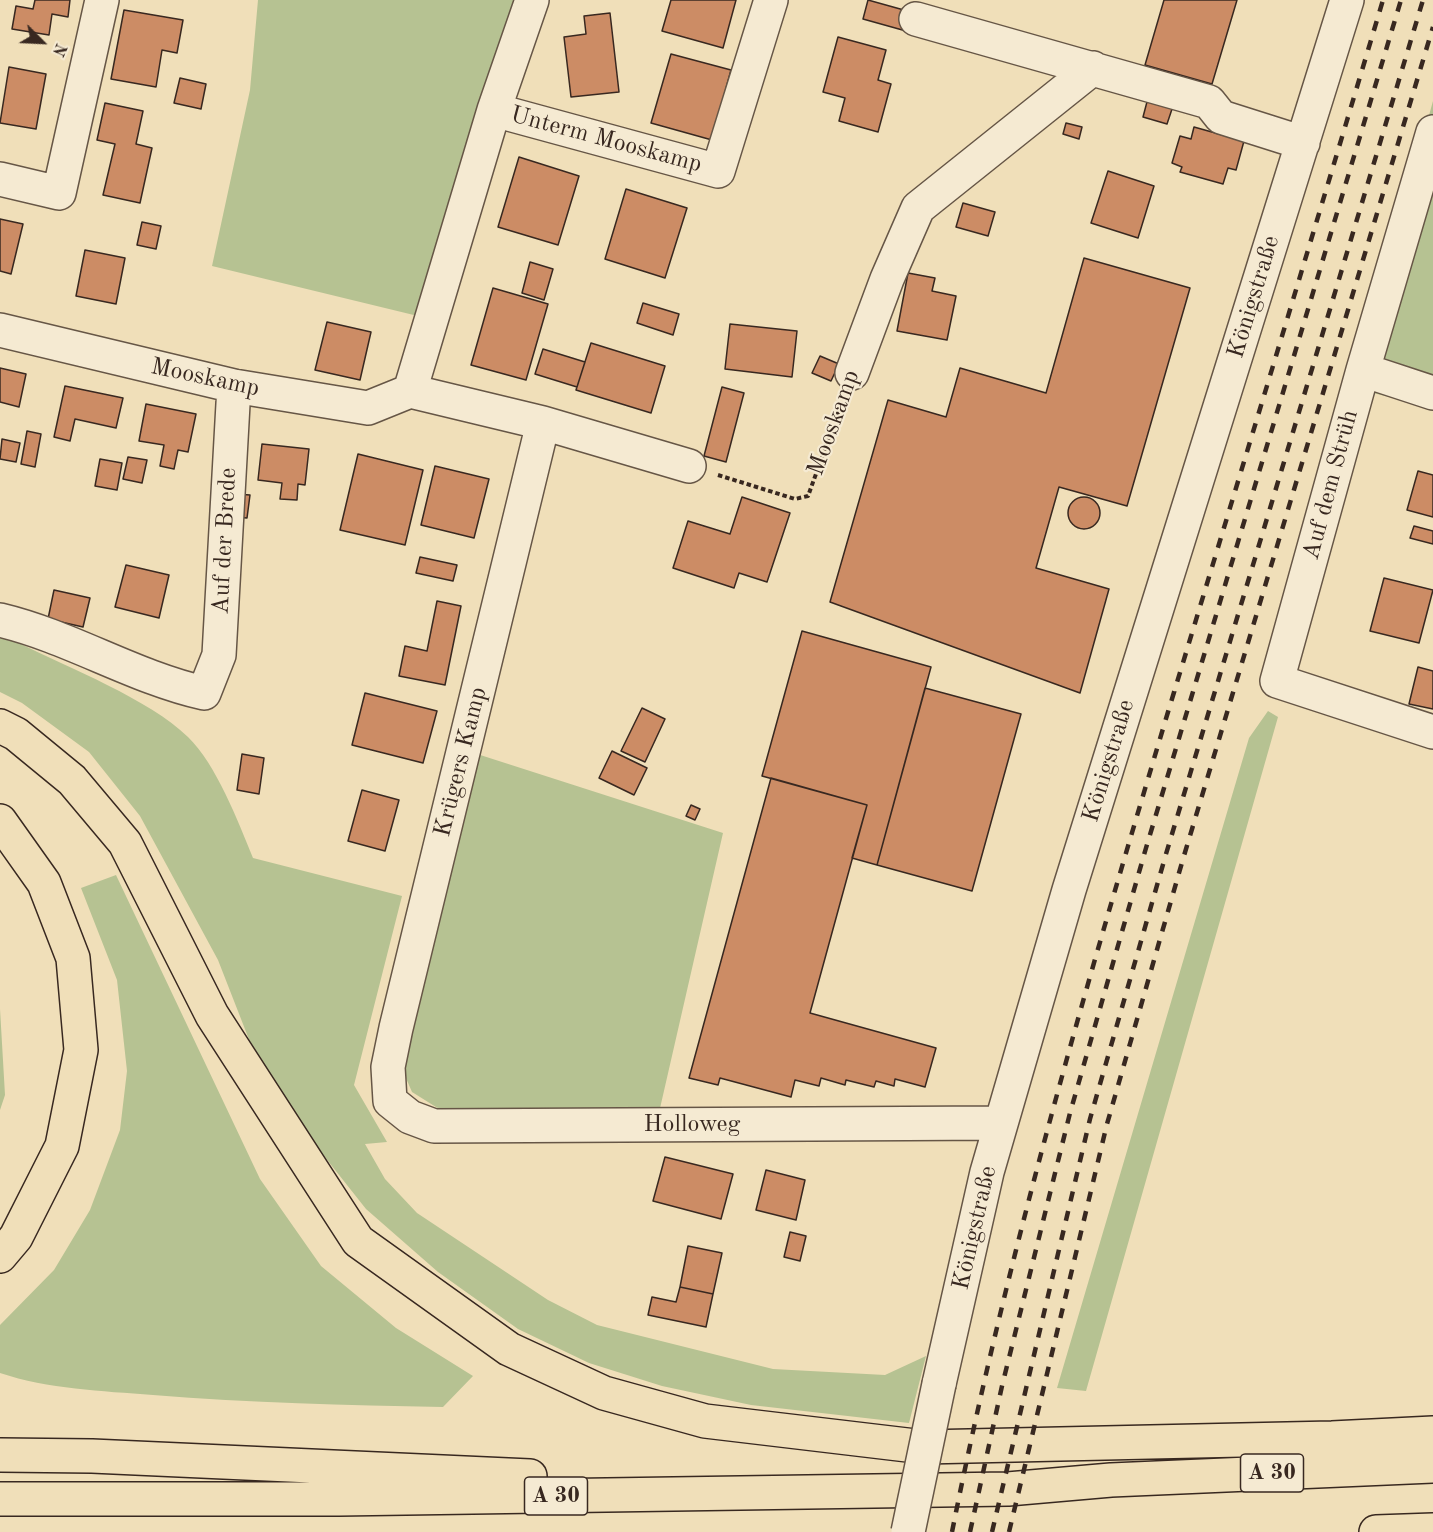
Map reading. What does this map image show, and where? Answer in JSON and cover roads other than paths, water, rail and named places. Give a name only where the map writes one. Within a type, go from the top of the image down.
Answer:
[{"type":"highway","points":[[0,726],[16,734],[72,780],[125,843],[212,1014],[358,1241],[509,1349],[604,1393],[705,1421],[924,1447],[1332,1438],[1433,1433]]},
{"type":"highway","points":[[0,821],[44,883],[73,958],[81,1050],[62,1146],[16,1236],[0,1256]]},
{"type":"highway","points":[[0,1455],[104,1457],[601,1479],[1111,1480]]},
{"type":"highway","name":"A 30","points":[[0,1498],[339,1499],[1008,1489],[1111,1480],[1433,1466]]},
{"type":"highway","points":[[1376,1532],[1433,1530]]},
{"type":"street","points":[[0,179],[58,193],[102,0]]},
{"type":"street","points":[[532,0],[494,110],[410,391],[543,423],[689,466]]},
{"type":"street","name":"Unterm Mooskamp","points":[[494,110],[718,171],[771,0]]},
{"type":"street","name":"Königstraße","points":[[908,1532],[939,1384],[1000,1123],[1120,722],[1347,0]]},
{"type":"street","points":[[916,19],[1209,102],[1221,117],[1303,143]]},
{"type":"street","name":"Mooskamp","points":[[852,373],[887,279],[918,208],[1093,68]]},
{"type":"street","name":"Auf dem Strüh","points":[[1433,132],[1363,370],[1277,681],[1433,732]]},
{"type":"street","name":"Mooskamp","points":[[0,330],[234,386],[368,408],[410,391]]},
{"type":"street","points":[[1363,370],[1433,393]]},
{"type":"street","name":"Auf der Brede","points":[[0,620],[34,628],[176,687],[204,693],[219,656],[234,386]]},
{"type":"street","name":"Krügers Kamp","points":[[390,1101],[388,1067],[396,1028],[543,423]]},
{"type":"street","name":"Holloweg","points":[[390,1101],[410,1117],[434,1126],[1000,1123]]},
{"type":"railway","points":[[952,1532],[998,1325],[1050,1119],[1168,712],[1383,0]]},
{"type":"railway","points":[[970,1532],[1002,1386],[1070,1113],[1146,848],[1401,0]]},
{"type":"railway","points":[[992,1532],[1090,1119],[1166,854],[1423,0]]},
{"type":"railway","points":[[1009,1532],[1107,1124],[1183,859],[1433,27]]}]
